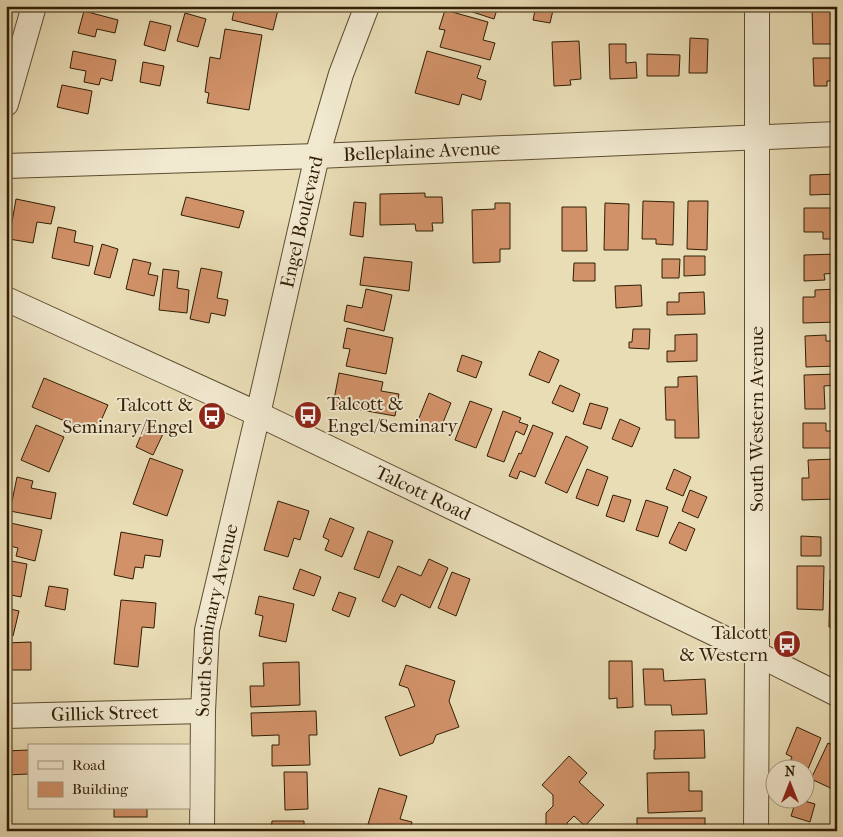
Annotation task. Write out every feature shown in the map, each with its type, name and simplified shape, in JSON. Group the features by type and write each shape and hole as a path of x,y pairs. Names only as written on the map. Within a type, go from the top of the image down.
{"street":[{"path":"6,104 34,6"},
{"name":"Engel Boulevard","path":"258,414 317,156 341,74 367,6"},
{"name":"South Western Avenue","path":"756,831 757,6"},
{"name":"Belleplaine Avenue","path":"6,166 317,156 837,134"},
{"name":"Talcott Road","path":"7,301 258,414 837,694"},
{"name":"South Seminary Avenue","path":"202,831 203,711 207,630 258,414"},
{"name":"Gillick Street","path":"6,716 203,711"}],"building":[{"path":"235,6 279,6 273,30 232,20"},
{"path":"454,6 498,6 494,19"},
{"path":"536,6 554,6 550,23 533,20"},
{"path":"831,7 832,44 813,44 812,8"},
{"path":"445,10 488,22 483,40 495,43 490,60 440,47 445,30 439,29"},
{"path":"84,11 118,20 115,33 97,29 95,37 78,33"},
{"path":"185,13 206,19 198,47 177,41"},
{"path":"150,21 171,26 165,51 144,45"},
{"path":"225,29 262,35 249,110 207,103 209,93 205,92 210,57 220,59"},
{"path":"690,38 708,39 707,73 689,73"},
{"path":"579,41 581,79 570,80 571,85 554,86 552,42"},
{"path":"609,44 626,44 626,63 636,62 637,78 610,79"},
{"path":"73,51 116,60 112,81 101,78 99,85 84,82 86,71 70,68"},
{"path":"427,51 481,66 477,78 486,81 481,100 462,94 459,105 415,93"},
{"path":"647,54 680,55 679,76 647,76"},
{"path":"813,58 837,58 837,81 827,81 827,86 814,86"},
{"path":"143,62 164,66 160,86 140,82"},
{"path":"62,85 92,91 88,114 57,107"},
{"path":"837,174 837,194 810,195 810,175"},
{"path":"425,193 425,197 442,197 443,223 432,223 433,231 416,231 415,224 380,225 380,194"},
{"path":"186,197 244,211 239,228 181,215"},
{"path":"16,199 55,207 51,224 37,222 33,243 9,239"},
{"path":"643,201 674,202 673,245 656,244 656,239 642,239"},
{"path":"688,201 708,201 707,250 687,249"},
{"path":"354,202 366,203 363,237 350,235"},
{"path":"495,203 510,203 510,249 500,249 500,262 473,263 472,210 495,209"},
{"path":"605,203 629,204 628,250 604,250"},
{"path":"562,207 586,207 587,251 562,251"},
{"path":"804,208 836,208 836,239 823,239 823,232 804,232"},
{"path":"58,227 76,231 74,242 93,246 89,266 52,258"},
{"path":"102,244 118,249 110,278 94,274"},
{"path":"837,254 837,273 824,274 825,280 804,281 804,255"},
{"path":"684,256 705,256 705,275 684,276"},
{"path":"364,257 412,262 409,291 360,285"},
{"path":"133,259 151,263 148,274 158,276 154,296 126,289"},
{"path":"662,259 680,259 679,278 662,278"},
{"path":"574,263 595,263 595,281 573,281"},
{"path":"201,268 222,272 217,298 228,300 225,316 211,313 209,323 190,319"},
{"path":"163,269 179,271 177,288 189,290 187,313 159,310"},
{"path":"641,285 642,306 616,308 615,286"},
{"path":"366,289 392,295 384,331 344,321 347,305 362,308"},
{"path":"837,289 837,322 803,323 803,297 815,297 815,290"},
{"path":"704,292 705,314 667,315 667,302 679,302 679,293"},
{"path":"347,328 393,338 386,374 346,366 350,349 343,348"},
{"path":"633,329 650,329 649,349 629,348 629,342 632,342"},
{"path":"697,334 697,361 667,362 667,351 675,351 675,335"},
{"path":"826,335 826,341 837,341 837,366 806,367 805,336"},
{"path":"539,351 559,360 549,383 529,375"},
{"path":"462,355 482,362 476,378 457,371"},
{"path":"339,373 383,382 381,391 399,394 395,416 333,405"},
{"path":"837,374 837,385 824,386 825,409 805,409 804,375"},
{"path":"697,376 699,438 675,438 675,420 666,420 665,387 678,387 678,377"},
{"path":"44,378 108,405 95,434 32,407"},
{"path":"560,385 580,394 573,412 552,403"},
{"path":"429,393 451,403 439,432 417,423"},
{"path":"470,401 492,409 476,448 455,440"},
{"path":"590,403 608,408 601,429 583,424"},
{"path":"503,411 521,418 519,422 528,425 524,435 516,431 504,462 487,456"},
{"path":"620,419 640,428 632,447 612,439"},
{"path":"803,423 826,423 826,431 837,431 837,448 803,448"},
{"path":"36,425 64,437 49,472 21,460"},
{"path":"533,425 553,433 535,477 520,471 517,479 509,476 519,453 521,454"},
{"path":"145,426 163,434 153,455 136,447"},
{"path":"566,436 588,447 567,493 545,483"},
{"path":"150,458 183,470 167,516 133,504"},
{"path":"837,459 837,499 802,500 802,478 809,478 808,460"},
{"path":"587,469 608,477 598,506 576,498"},
{"path":"674,469 691,477 683,496 666,489"},
{"path":"17,477 33,481 31,488 56,493 51,519 10,511"},
{"path":"690,490 707,497 698,518 682,511"},
{"path":"613,495 631,500 624,522 606,516"},
{"path":"646,500 668,507 658,537 636,530"},
{"path":"278,501 309,511 300,540 294,538 288,557 264,550"},
{"path":"330,518 354,528 342,557 325,550 329,540 323,537"},
{"path":"6,522 42,530 35,561 16,556 18,548 6,545"},
{"path":"679,522 695,529 686,551 669,543"},
{"path":"368,531 393,541 379,578 354,569"},
{"path":"121,532 163,540 160,557 145,555 143,568 135,567 133,579 114,575"},
{"path":"801,536 821,537 821,556 801,556"},
{"path":"429,559 448,568 430,608 401,594 395,607 382,601 398,566 421,576"},
{"path":"6,560 27,564 21,597 6,594"},
{"path":"797,566 824,566 823,610 797,609"},
{"path":"300,569 321,577 314,596 293,589"},
{"path":"452,572 470,579 456,616 438,608"},
{"path":"830,580 837,580 837,627 829,627"},
{"path":"49,586 68,589 65,610 45,606"},
{"path":"339,592 356,598 349,617 332,610"},
{"path":"259,596 294,604 286,642 259,636 263,616 255,614"},
{"path":"121,600 156,603 154,628 142,627 138,667 114,664"},
{"path":"6,608 19,611 13,636 6,634"},
{"path":"31,642 31,670 6,670 6,643"},
{"path":"609,661 632,661 633,707 617,708 617,698 609,699"},
{"path":"299,662 300,705 251,707 250,686 264,686 263,663"},
{"path":"406,665 455,681 449,701 459,727 436,735 433,743 400,756 385,717 415,706 408,688 399,685"},
{"path":"643,669 663,669 664,681 705,679 707,714 672,715 671,705 645,705"},
{"path":"316,711 317,735 309,735 310,765 272,766 272,745 279,745 279,735 252,736 251,713"},
{"path":"797,727 821,738 812,760 791,760 792,757 786,754"},
{"path":"704,730 705,758 654,759 655,731"},
{"path":"828,743 837,747 837,791 816,781 816,768"},
{"path":"28,750 28,774 6,775 6,751"},
{"path":"569,756 587,773 579,782 604,805 585,826 574,816 567,823 567,831 546,831 546,813 553,806 553,795 542,785"},
{"path":"284,772 307,772 308,809 285,810"},
{"path":"689,772 689,791 702,791 702,811 648,813 647,773"},
{"path":"379,788 407,796 400,819 412,822 410,831 366,831"},
{"path":"114,810 147,810 147,817 114,817"},
{"path":"793,810 813,810 810,822 791,816"},
{"path":"637,818 705,818 705,831 637,831"},
{"path":"272,821 304,821 304,831 271,831"}],"place":[{"name":"Talcott & Engel/Seminary","path":"308,415"},
{"name":"Talcott & Seminary/Engel","path":"212,416"},
{"name":"Talcott & Western","path":"787,644"}]}
